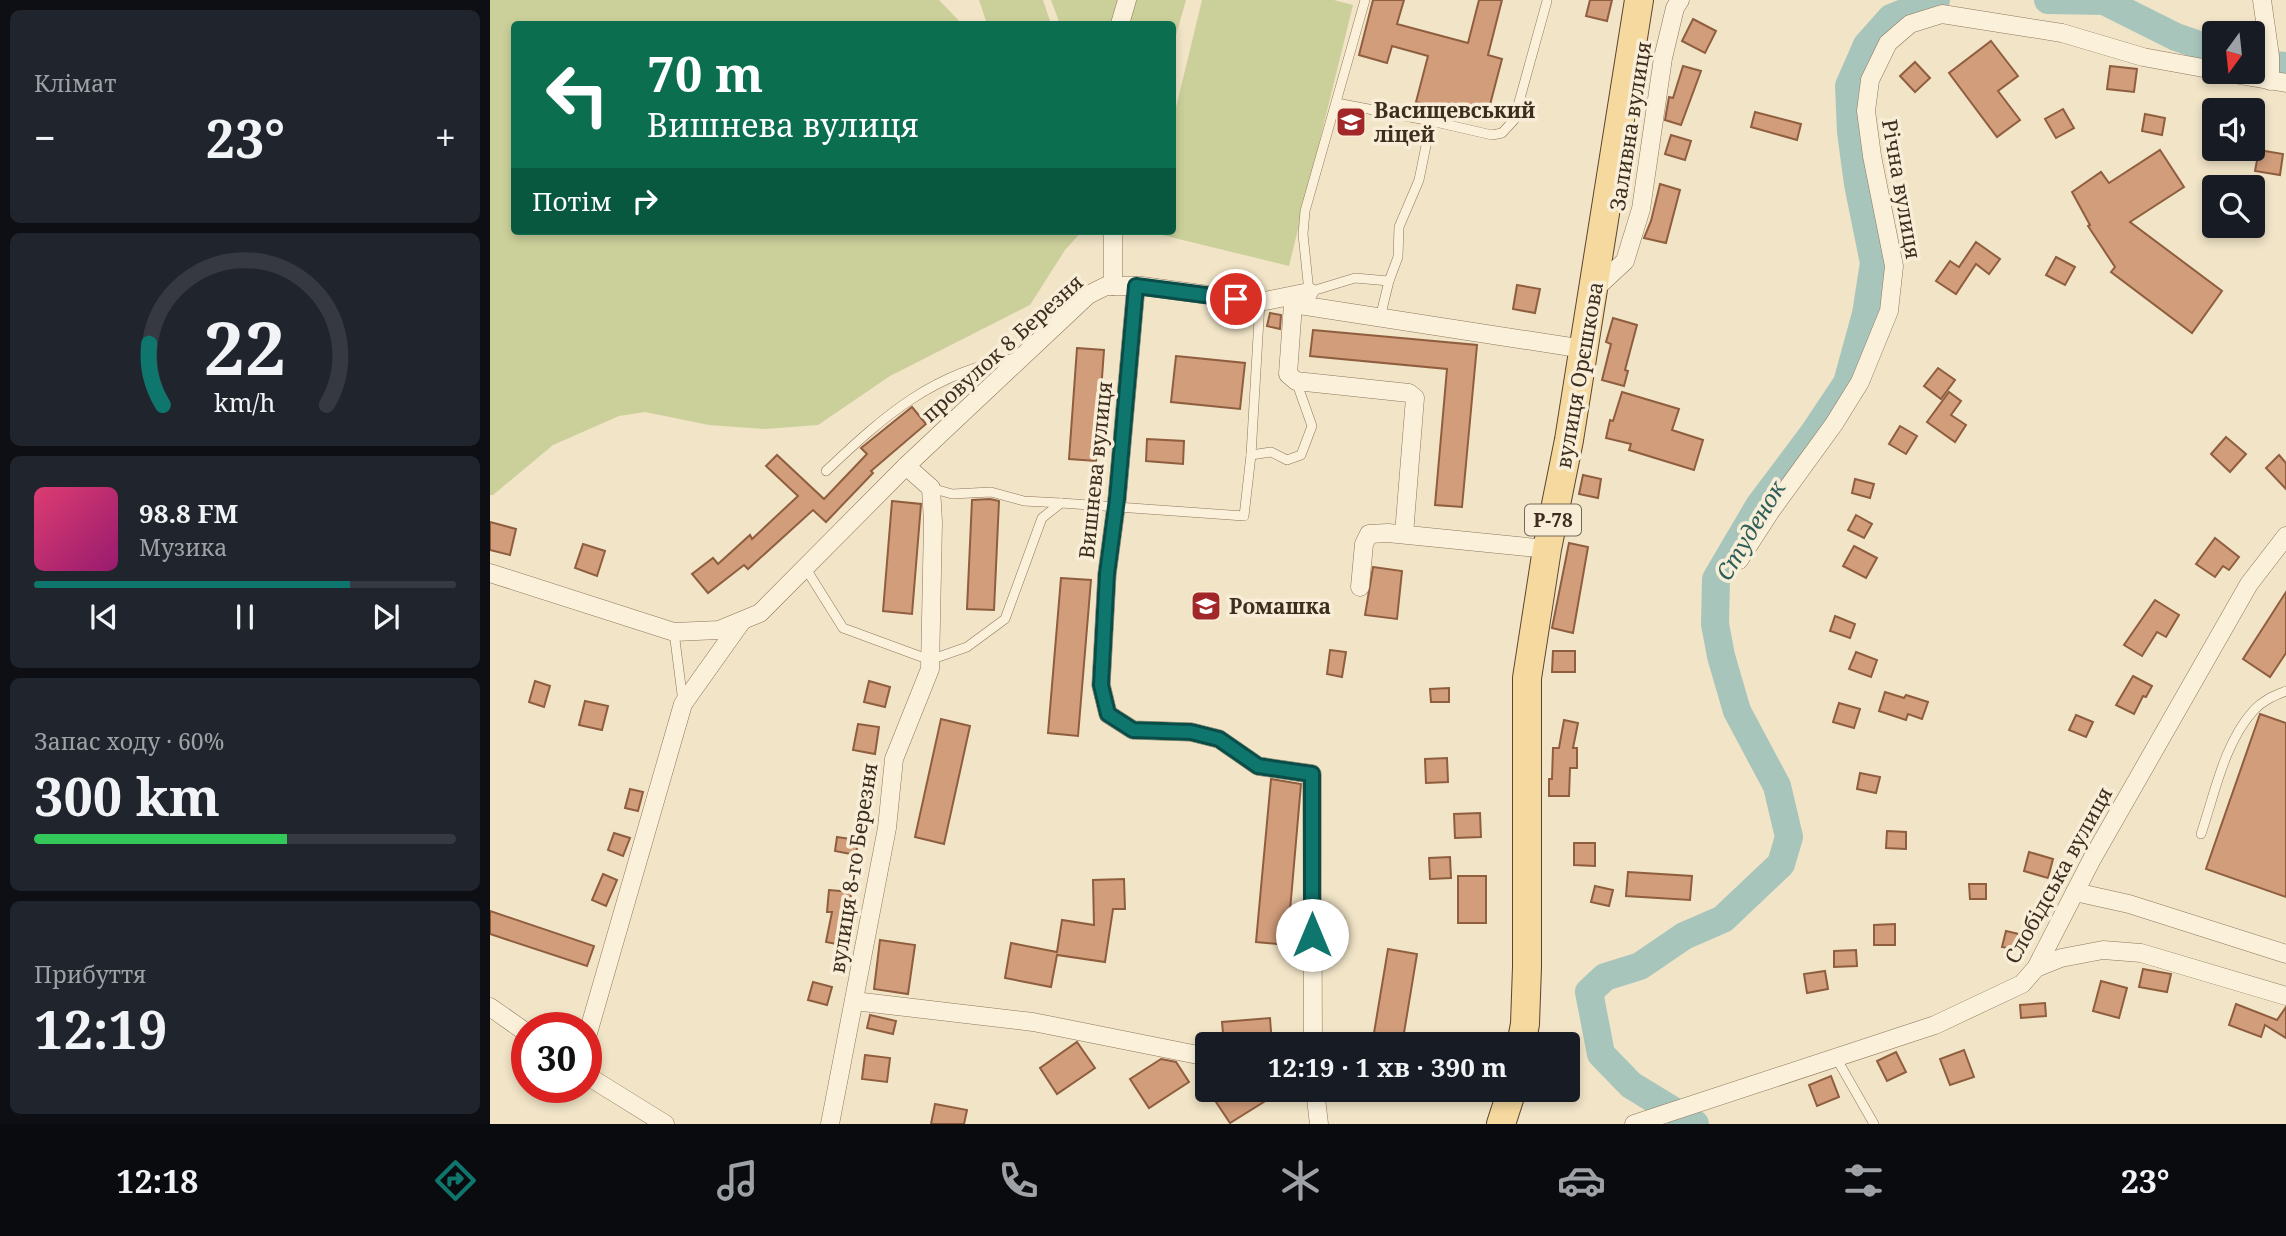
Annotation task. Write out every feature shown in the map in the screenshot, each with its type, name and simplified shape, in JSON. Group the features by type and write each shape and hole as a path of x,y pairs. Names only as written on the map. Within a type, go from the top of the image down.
{"main road":[{"name":"вулиця Орєшкова","path":"1523,1032 1527,967 1527,678 1547,549 1569,440 1594,290 1639,0"},
{"path":"1501,1124 1508,1102"}],"street":[{"path":"1121,21 1128,0"},
{"name":"Заливна вулиця","path":"1594,290 1625,261 1642,209 1663,58 1675,8 1680,0"},
{"path":"2262,0 2274,73"},
{"name":"Річна вулиця","path":"1739,560 1834,424 1860,382 1889,311 1894,265 1872,156 1866,111 1870,80 1888,43 1910,24 1942,14 2062,33 2143,57 2202,68"},
{"path":"1113,235 1113,286"},
{"name":"провулок 8 Березня","path":"490,573 674,632 719,630 760,613 906,466 1088,295 1106,286 1136,286 1260,302 1309,292"},
{"name":"Вишнева вулиця","path":"1136,286 1116,506 1107,574 1101,685 1108,714 1133,730 1191,732 1219,739 1258,766 1312,774 1312,1032"},
{"path":"1309,292 1293,304 1288,374 1296,381 1409,393 1415,398 1404,534"},
{"path":"1293,304 1584,349"},
{"path":"906,466 931,488"},
{"name":"вулиця 8-го Березня","path":"830,1124 887,828 894,759 930,669 933,522 931,488"},
{"path":"1360,587 1364,544 1369,534 1404,534 1547,549"},
{"name":"Слобідська вулиця","path":"1641,1122 1935,1025 2022,984 2036,968 2075,892 2249,584 2286,536"},
{"path":"594,1012 683,704 743,620"},
{"path":"2075,892 2129,904 2286,954"},
{"path":"2036,968 2061,958 2103,950 2141,953 2286,996"},
{"path":"854,1001 1034,1022 1195,1054"},
{"path":"490,1007 511,1022"},
{"path":"602,1085 665,1124"},
{"path":"1316,1102 1319,1124"}],"lane":[{"path":"1365,0 1305,211 1303,234 1309,292 1355,278 1389,281"},
{"path":"1337,103 1492,135 1503,133 1514,120 1547,1"},
{"path":"1380,318 1398,257 1399,227 1419,180 1431,121"},
{"path":"931,488 952,494 991,492 1024,501 1244,516 1251,455 1260,302"},
{"path":"826,471 872,427 932,385 984,364 1024,357"},
{"path":"1251,455 1271,452 1287,460 1300,455 1312,426 1296,381"},
{"path":"806,569 843,628 930,660 967,647 1005,620 1041,518 1061,503"},
{"path":"674,632 683,704"},
{"path":"2202,834 2229,748 2253,711 2266,699 2286,691"},
{"path":"1835,1056 1874,1124"}],"green space":[{"path":"490,0 939,0 959,21 511,21 511,235 1078,235 1065,250 1030,305 890,376 818,425 765,429 709,425 645,412 619,416 553,445 490,495"},
{"path":"979,0 1043,0 1050,21 986,21"},
{"path":"1051,0 1186,0 1176,35 1176,21 1059,21"},
{"path":"1202,0 1334,0 1353,5 1289,266 1162,235 1176,235 1176,108"}],"building":[{"path":"1373,0 1404,0 1397,24 1468,43 1479,0 1502,0 1488,55 1502,59 1486,120 1416,102 1428,56 1392,46 1387,63 1359,55"},
{"path":"1590,0 1612,0 1607,21 1586,16"},
{"path":"1693,19 1716,31 1705,53 1682,41"},
{"path":"1991,41 2018,76 1998,91 2020,120 1997,137 1949,73"},
{"path":"1915,62 1930,78 1915,92 1900,76"},
{"path":"1683,66 1701,71 1681,125 1665,120 1669,97 1673,98"},
{"path":"2110,66 2137,69 2134,92 2107,89"},
{"path":"2063,109 2074,128 2056,138 2045,119"},
{"path":"1755,112 1801,124 1797,140 1751,127"},
{"path":"2145,114 2165,118 2162,135 2142,131"},
{"path":"1671,135 1691,141 1685,160 1665,154"},
{"path":"2160,150 2184,187 2130,222 2222,291 2192,333 2111,272 2115,267 2088,226 2090,225 2072,192 2101,172 2109,183"},
{"path":"2265,151 2283,154 2280,175 2255,171 2257,161 2265,161"},
{"path":"1660,184 1680,190 1666,243 1644,238"},
{"path":"1976,242 2000,259 1989,274 1976,264 1956,294 1936,281 1950,261 1959,267"},
{"path":"2056,257 2075,267 2065,285 2046,275"},
{"path":"1517,285 1540,289 1535,313 1513,309"},
{"path":"1270,313 1281,315 1280,329 1267,326"},
{"path":"1613,318 1637,325 1625,370 1628,371 1624,386 1602,380 1611,344 1606,342"},
{"path":"1313,330 1477,345 1462,507 1435,505 1447,369 1310,356"},
{"path":"1077,348 1104,350 1096,461 1069,459"},
{"path":"1176,356 1245,363 1240,409 1171,402"},
{"path":"1938,368 1955,380 1941,399 1924,386"},
{"path":"1622,392 1679,409 1672,430 1703,440 1694,470 1629,450 1631,444 1606,438 1610,420 1613,421"},
{"path":"1949,392 1961,401 1951,415 1966,425 1955,442 1927,422"},
{"path":"912,407 926,424 871,471 873,473 826,522 813,510 748,569 744,565 708,593 692,574 713,558 718,564 750,535 752,539 798,496 766,466 777,455 824,499 867,454 861,448"},
{"path":"1900,426 1917,436 1906,454 1889,444"},
{"path":"2226,437 2246,454 2230,472 2211,454"},
{"path":"1147,439 1184,441 1183,464 1146,461"},
{"path":"2279,455 2286,463 2286,489 2266,468"},
{"path":"1583,475 1601,479 1598,498 1579,494"},
{"path":"1855,479 1874,484 1870,498 1852,493"},
{"path":"972,500 999,501 994,610 967,609"},
{"path":"892,501 921,504 912,614 883,611"},
{"path":"1856,515 1872,524 1864,538 1848,530"},
{"path":"490,522 516,529 510,555 490,550"},
{"path":"2215,538 2239,557 2229,570 2223,566 2215,577 2196,564"},
{"path":"1569,543 1588,547 1573,633 1552,628"},
{"path":"583,544 605,551 597,576 575,568"},
{"path":"1854,546 1877,558 1866,578 1843,566"},
{"path":"1373,567 1402,571 1397,619 1365,615"},
{"path":"1061,578 1091,580 1078,736 1048,733"},
{"path":"2286,592 2286,653 2270,677 2243,659"},
{"path":"2155,600 2179,615 2166,637 2157,632 2142,656 2124,645"},
{"path":"1835,616 1855,624 1850,638 1830,631"},
{"path":"1330,650 1346,652 1342,677 1327,674"},
{"path":"1553,651 1575,651 1575,672 1552,672"},
{"path":"1856,652 1877,660 1871,677 1849,669"},
{"path":"2133,676 2152,686 2146,697 2143,696 2134,714 2116,705"},
{"path":"535,681 550,686 544,707 529,702"},
{"path":"869,681 890,687 885,707 864,702"},
{"path":"1449,688 1449,702 1431,702 1430,689"},
{"path":"1885,692 1928,702 1922,719 1908,714 1906,720 1879,711"},
{"path":"585,701 608,706 602,730 579,725"},
{"path":"1839,703 1860,709 1854,728 1833,722"},
{"path":"2260,714 2286,723 2286,897 2206,869"},
{"path":"2076,715 2093,722 2086,737 2069,730"},
{"path":"941,719 970,726 944,844 915,837"},
{"path":"1564,720 1578,723 1573,748 1577,748 1577,768 1570,768 1569,796 1549,796 1553,748 1559,748"},
{"path":"858,724 879,727 875,754 853,750"},
{"path":"1447,758 1448,782 1426,783 1425,759"},
{"path":"1860,773 1880,777 1876,793 1857,789"},
{"path":"1271,779 1301,784 1287,945 1256,942"},
{"path":"630,789 643,792 638,811 625,808"},
{"path":"1480,813 1481,837 1455,838 1454,814"},
{"path":"1887,831 1906,832 1906,849 1886,848"},
{"path":"614,833 630,838 623,856 608,850"},
{"path":"837,837 858,840 856,855 835,851"},
{"path":"1574,843 1595,843 1595,866 1574,865"},
{"path":"2029,852 2053,859 2048,878 2024,871"},
{"path":"1450,857 1451,878 1430,879 1429,858"},
{"path":"1628,872 1692,876 1690,900 1626,896"},
{"path":"603,874 617,880 606,906 592,900"},
{"path":"1458,876 1486,876 1486,923 1458,923"},
{"path":"1124,879 1125,909 1113,909 1105,962 1057,955 1051,987 1005,978 1011,943 1057,952 1062,920 1094,925 1093,880"},
{"path":"1969,884 1986,884 1986,899 1970,899"},
{"path":"1595,886 1613,890 1609,906 1591,902"},
{"path":"829,890 851,892 849,922 852,922 847,946 826,942 832,912 827,912"},
{"path":"490,911 594,946 587,966 490,934"},
{"path":"1895,924 1895,945 1874,945 1874,925"},
{"path":"2006,931 2023,935 2019,950 2002,947"},
{"path":"880,940 915,945 908,994 874,989"},
{"path":"1388,949 1417,954 1404,1032 1374,1032"},
{"path":"1856,950 1857,966 1834,967 1834,951"},
{"path":"2143,969 2171,974 2167,992 2139,987"},
{"path":"1825,971 1828,989 1807,993 1804,974"},
{"path":"2101,981 2127,988 2119,1018 2093,1011"},
{"path":"813,982 832,987 827,1005 808,1000"},
{"path":"2045,1003 2046,1016 2021,1018 2020,1005"},
{"path":"2236,1004 2277,1020 2286,1007 2286,1038 2265,1025 2261,1037 2229,1025"},
{"path":"870,1015 896,1021 893,1034 867,1028"},
{"path":"1270,1018 1271,1032 1223,1032 1222,1022"},
{"path":"1077,1042 1095,1068 1057,1094 1040,1068"},
{"path":"1964,1050 1974,1077 1950,1085 1940,1059"},
{"path":"1896,1052 1906,1072 1887,1081 1877,1061"},
{"path":"865,1055 890,1058 887,1082 862,1079"},
{"path":"1161,1059 1176,1062 1189,1082 1149,1108 1130,1079"},
{"path":"1831,1076 1839,1097 1817,1106 1809,1085"},
{"path":"1216,1102 1264,1102 1230,1123"},
{"path":"935,1104 967,1110 964,1124 931,1124"}],"waterway":[{"name":"Студенок","path":"1695,1124 1631,1085 1601,1054 1589,992 1605,977 1640,966 1684,936 1723,919 1781,864 1789,837 1777,786 1737,711 1721,656 1715,624 1716,579 1759,506 1847,383 1866,314 1874,263 1858,184 1851,132 1849,86 1867,45 1891,18 1936,0"},
{"name":"Студенок","path":"2048,0 2104,1 2176,37 2202,46"},
{"name":"Студенок","path":"2265,64 2286,66"}],"place":[{"name":"Васищевський ліцей","path":"1351,122"},
{"name":"Ромашка","path":"1206,606"}],"route":[{"path":"1236,299 1136,286 1117,499 1107,574 1101,685 1108,714 1133,730 1191,732 1219,739 1258,766 1312,774 1312,935"}]}
